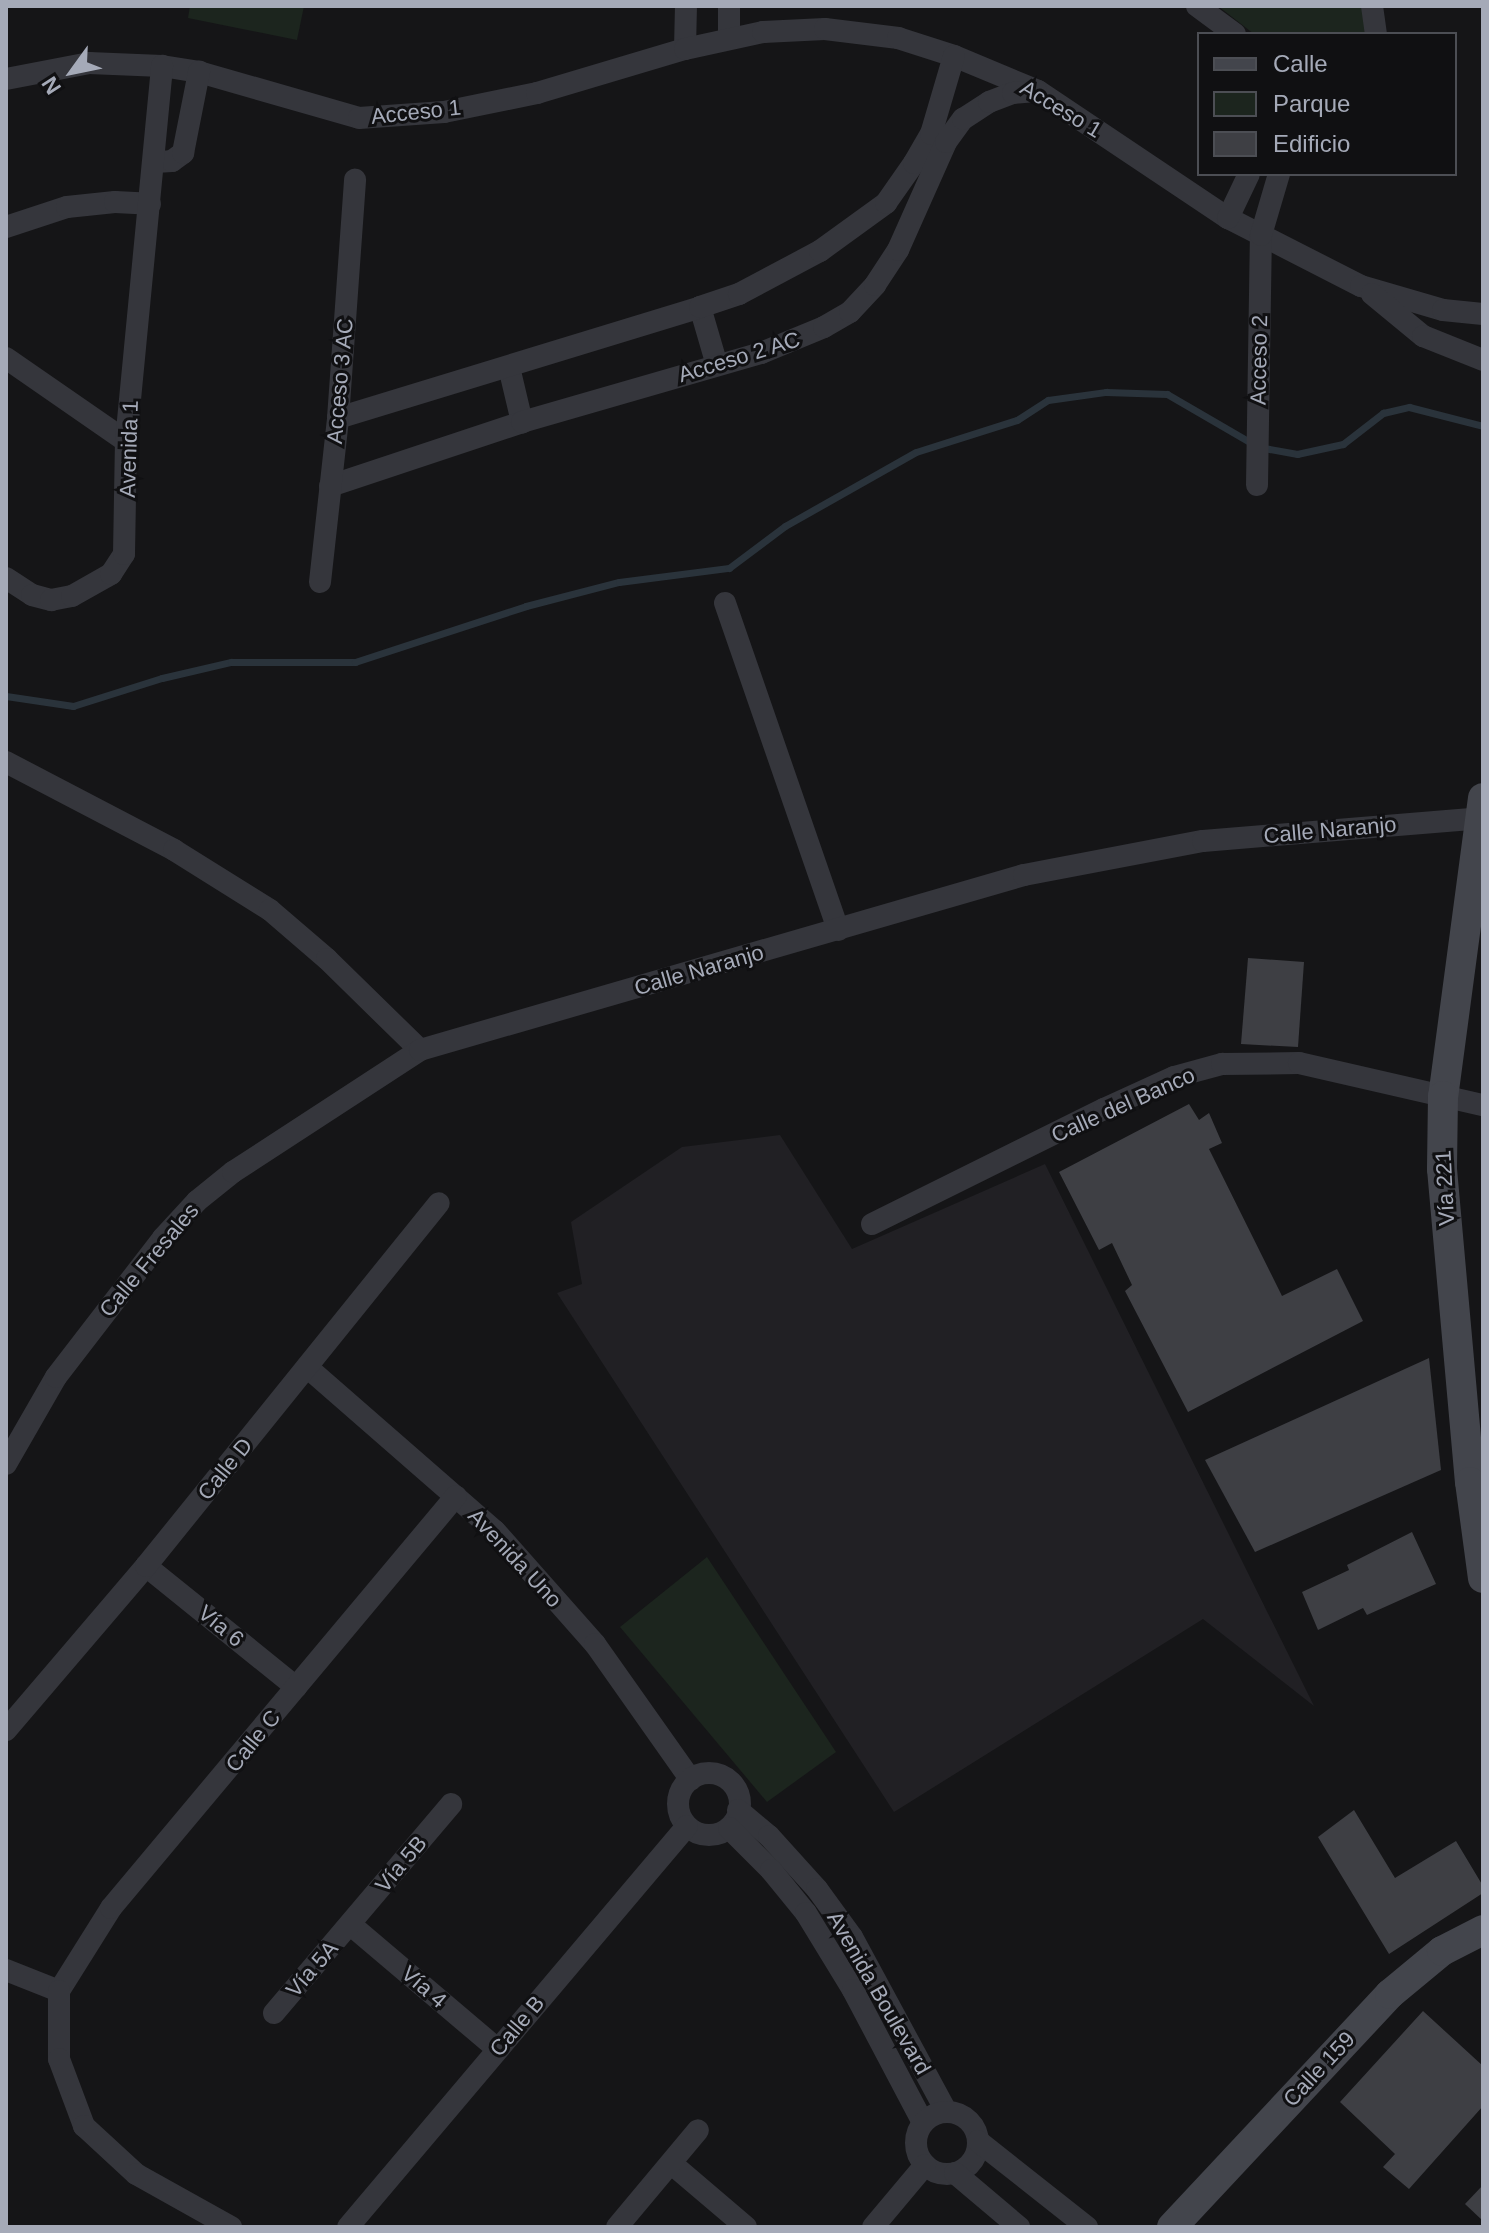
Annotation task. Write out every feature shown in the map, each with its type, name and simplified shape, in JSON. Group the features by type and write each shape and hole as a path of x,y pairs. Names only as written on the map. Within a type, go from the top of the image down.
{"main road":[{"name":"Vía 221","path":"1481,808 1443,1096 1442,1169 1480,1521 1483,1578"},
{"name":"Calle 159","path":"1172,2227 1390,1994 1442,1951 1483,1930"}],"street":[{"path":"685,49 686,6"},
{"path":"729,6 729,38"},
{"path":"1197,6 1232,32"},
{"path":"1372,6 1376,32"},
{"name":"Acceso 1","path":"6,79 89,63 162,66 199,72 359,118 444,112 537,93 685,49 763,32 825,29 898,38 954,56 1038,91 1228,218 1361,286 1443,310 1483,314"},
{"path":"338,418 700,307 783,273 846,234 886,203 931,134 954,56"},
{"name":"Avenida 1","path":"6,578 32,595 51,600 92,588 111,574 124,554 126,441 162,66"},
{"path":"155,162 172,161 183,153 199,72"},
{"name":"Acceso 2 AC","path":"330,486 522,422 802,339 850,312 875,285 898,250 946,142 963,119 1001,97 1038,91"},
{"path":"1228,218 1248,176"},
{"name":"Acceso 2","path":"1257,485 1261,235 1278,176"},
{"name":"Acceso 3 AC","path":"320,582 338,418 355,180"},
{"path":"886,203 913,219"},
{"path":"6,227 67,207 150,204"},
{"name":"Acceso 1","path":"1361,286 1423,336 1483,360"},
{"path":"700,307 717,365"},
{"path":"6,358 126,441"},
{"path":"509,367 522,422"},
{"path":"725,603 838,930"},
{"path":"6,762 174,850 270,910 327,959 420,1050"},
{"name":"Calle Naranjo","path":"420,1050 1024,875 1203,841 1481,808"},
{"name":"Calle Fresales","path":"6,1464 56,1377 163,1238 197,1201 233,1172 420,1050"},
{"name":"Calle del Banco","path":"872,1224 1174,1077 1222,1064 1299,1063 1483,1105"},
{"name":"Calle D","path":"6,1730 146,1566 439,1203"},
{"name":"Avenida Uno","path":"307,1367 495,1531 595,1644 691,1780"},
{"name":"Calle C","path":"59,1991 111,1908 456,1496"},
{"name":"Vía 6","path":"146,1566 296,1687"},
{"path":"707,1773 730,1781 737,1791 734,1819 716,1835 700,1835 687,1826 679,1813 678,1799 691,1780 707,1773"},
{"name":"Vía 5B","path":"351,1925 451,1804"},
{"name":"Avenida Boulevard","path":"734,1819 769,1836 817,1889 852,1937 946,2111"},
{"name":"Avenida Boulevard","path":"734,1819 806,1913 853,1990 923,2123"},
{"name":"Calle B","path":"348,2227 687,1826"},
{"name":"Vía 5A","path":"274,2013 351,1925"},
{"name":"Vía 4","path":"351,1925 497,2049"},
{"path":"6,1970 59,1991 59,2059 84,2126 136,2174 231,2227"},
{"path":"978,2141 976,2155 968,2166 955,2173 939,2173 925,2165 917,2152 916,2137 923,2123 934,2114 946,2111 968,2119 978,2141 1087,2227"},
{"path":"617,2227 698,2130"},
{"path":"672,2164 746,2227"},
{"path":"873,2227 925,2165"},
{"path":"955,2173 1019,2227"}],"shaded area":[{"path":"780,1135 852,1249 1045,1164 1314,1706 1203,1619 894,1812 557,1293 582,1284 571,1222 682,1147"}],"green space":[{"path":"190,6 304,6 297,40 188,18"},
{"path":"1218,6 1363,6 1366,32 1251,32"},
{"path":"707,1557 836,1752 767,1802 620,1627"}],"building":[{"path":"1248,958 1304,962 1298,1047 1241,1044"},
{"path":"1189,1104 1199,1120 1209,1113 1222,1143 1209,1149 1282,1296 1337,1269 1363,1321 1188,1412 1125,1291 1132,1285 1112,1243 1099,1250 1059,1172"},
{"path":"1429,1358 1441,1470 1255,1552 1205,1460"},
{"path":"1412,1532 1436,1584 1367,1615 1363,1608 1318,1630 1302,1592 1349,1570 1347,1565"},
{"path":"1354,1810 1395,1878 1456,1841 1483,1886 1483,1893 1389,1954 1318,1837"},
{"path":"1423,2011 1483,2066 1483,2106 1409,2189 1383,2167 1395,2154 1340,2102"},
{"path":"1483,2185 1483,2221 1465,2204"}],"waterway":[{"path":"6,696 73,706 162,678 231,662 355,662 526,606 619,582 729,568 785,526 916,452 1017,420 1048,400 1106,392 1167,394 1258,447 1297,454 1343,444 1383,413 1409,407 1483,426"}]}
